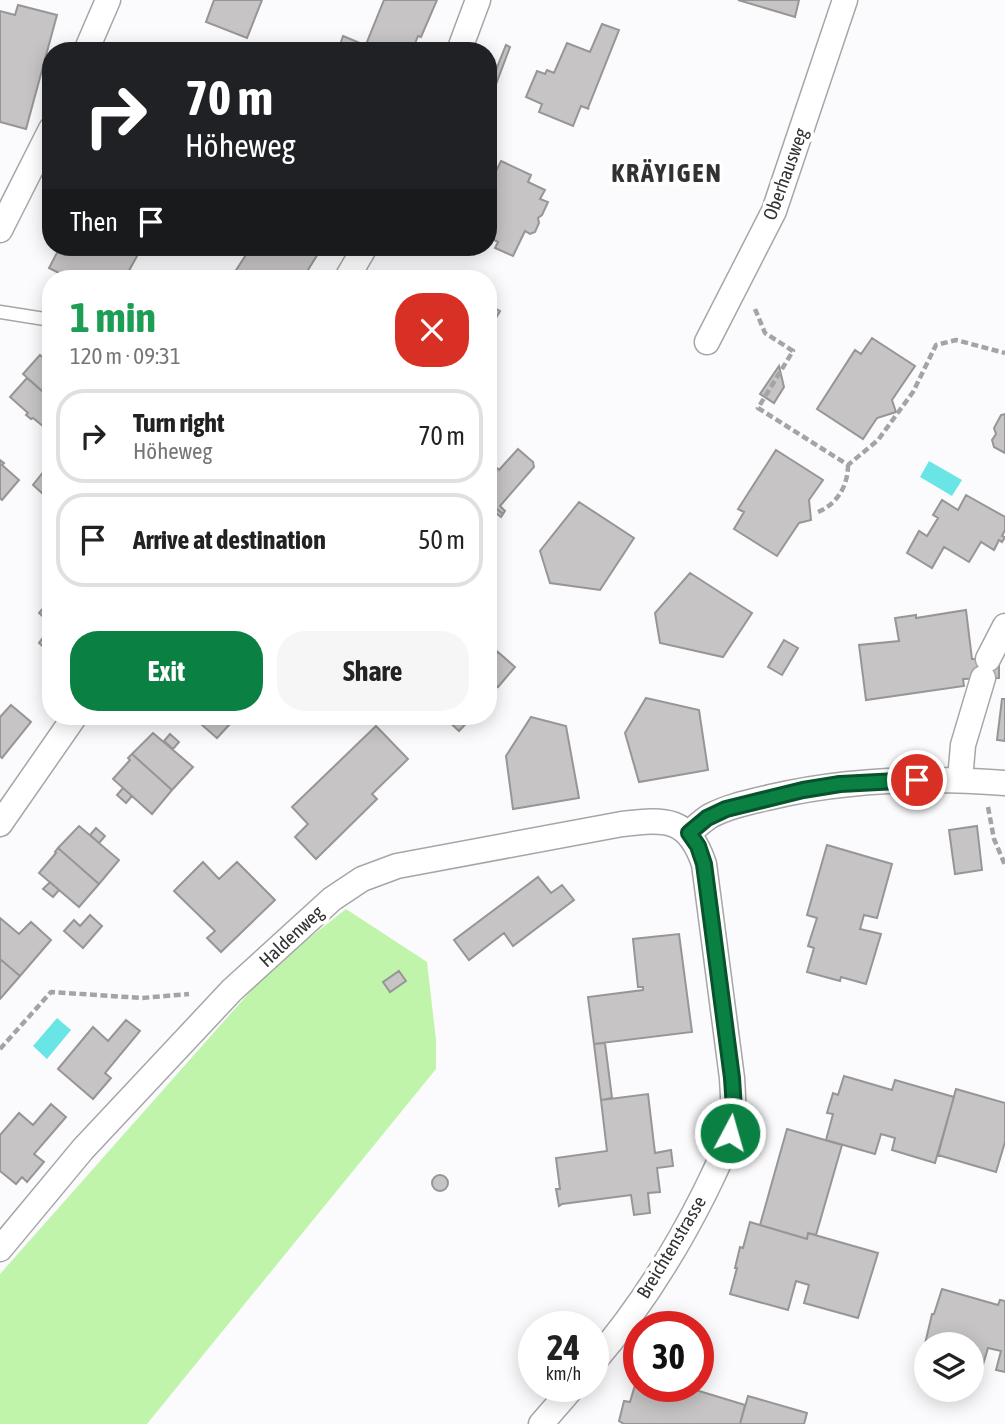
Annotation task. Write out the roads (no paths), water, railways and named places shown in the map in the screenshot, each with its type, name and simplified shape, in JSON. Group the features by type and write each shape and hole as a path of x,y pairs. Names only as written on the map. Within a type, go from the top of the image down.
{"street":[{"path":"90,42 108,0"},
{"path":"462,42 478,0"},
{"name":"Oberhausweg","path":"707,341 774,211 845,0"},
{"path":"0,230 42,147"},
{"path":"960,780 963,746 985,669 1005,625"},
{"path":"0,824 69,725"},
{"path":"689,833 707,818 726,809 803,790 874,781 996,782"},
{"name":"Haldenweg","path":"0,1249 83,1149 232,990 332,899 362,879 397,866 651,820 672,822 689,833"},
{"name":"Breichtenstrasse","path":"609,1345 663,1266 695,1210 717,1167 730,1133 734,1109 705,877 698,846 689,833"},
{"path":"541,1424 560,1402"}],"lane":[{"path":"0,312 42,319"}],"water":[{"path":"929,461 962,480 952,496 920,477"},
{"path":"57,1018 71,1030 47,1059 33,1046"}],"district":[{"name":"KRÄYIGEN","path":"667,173"}]}
